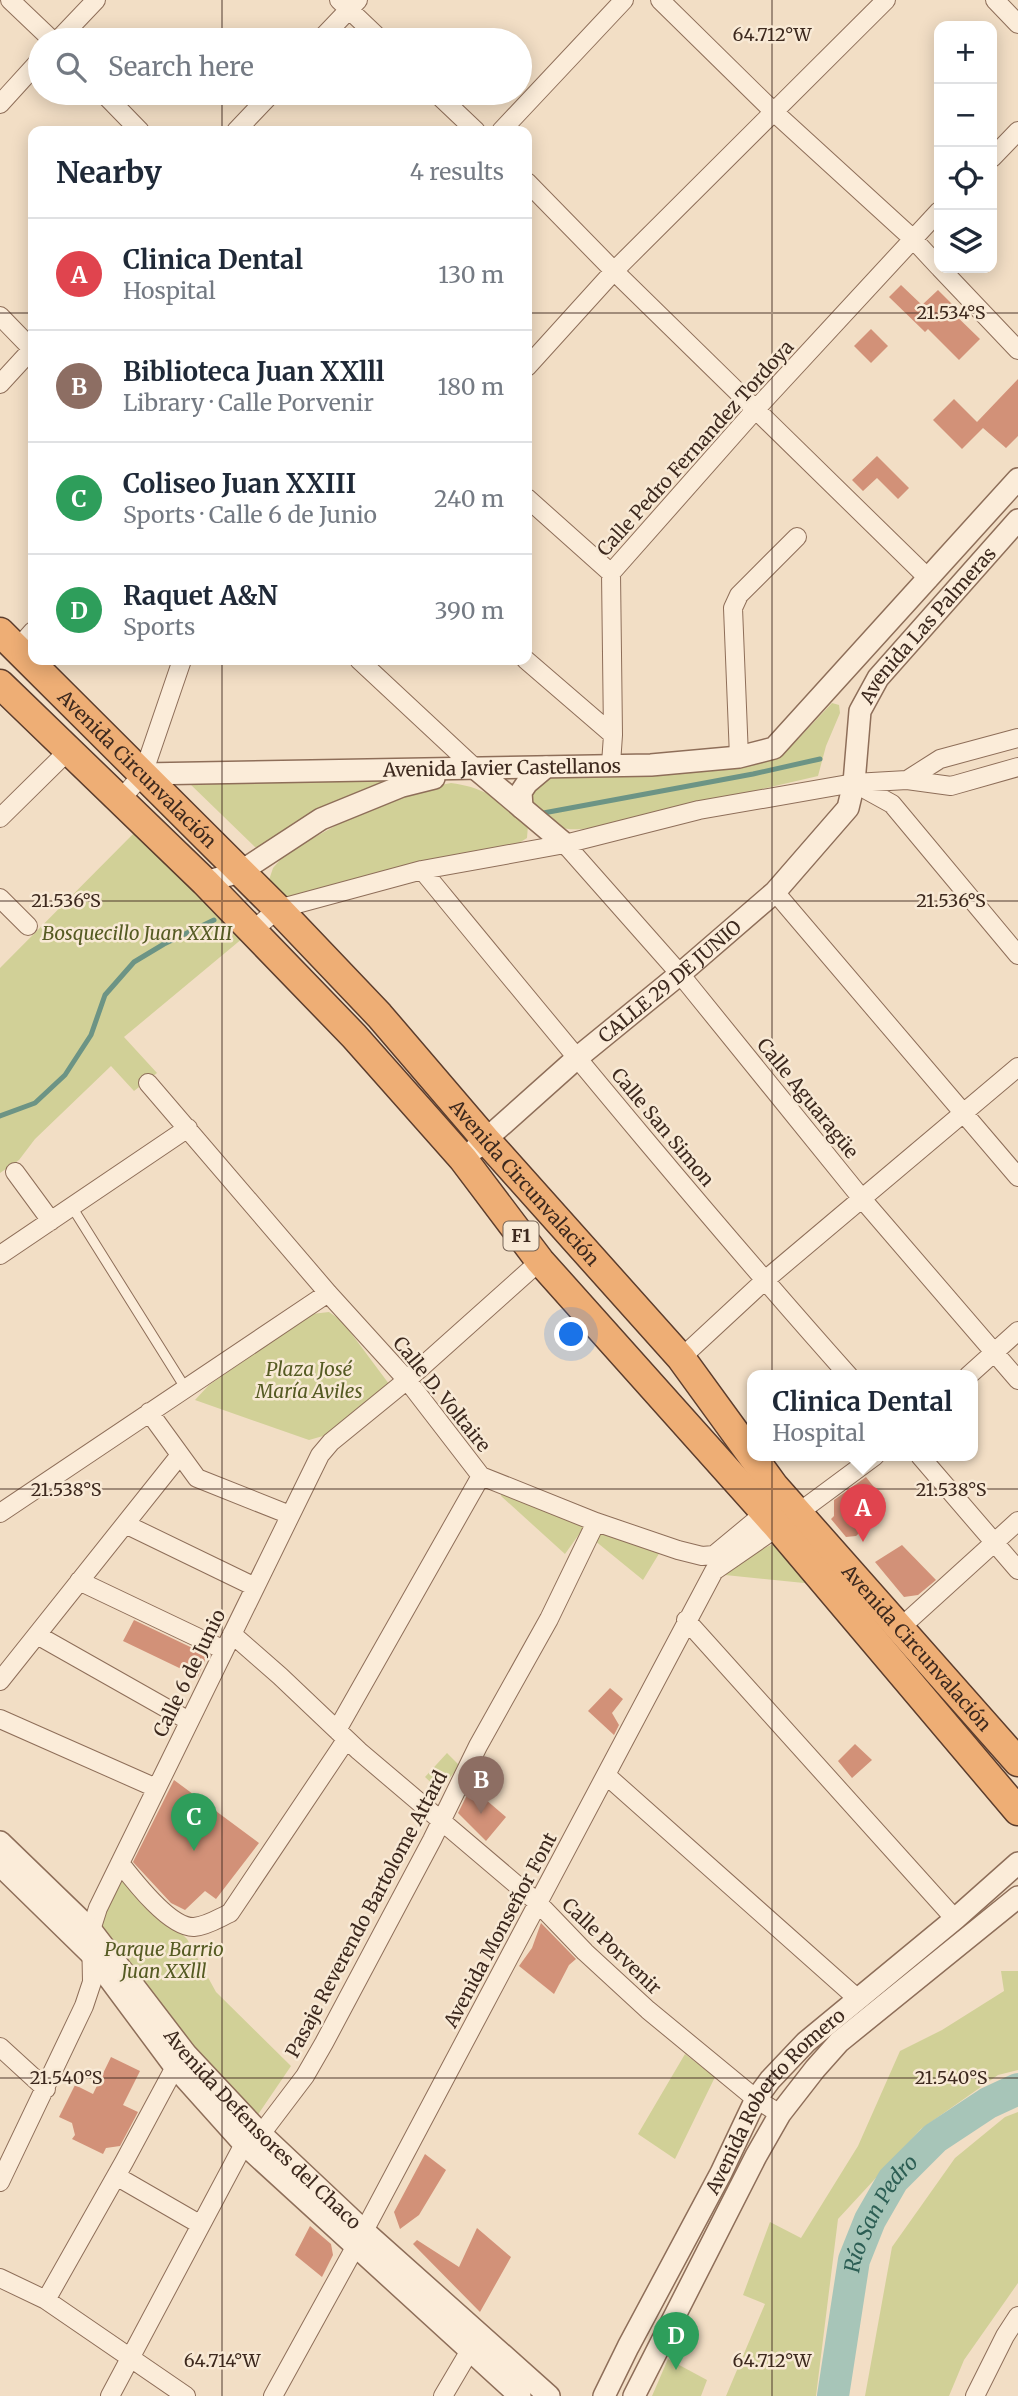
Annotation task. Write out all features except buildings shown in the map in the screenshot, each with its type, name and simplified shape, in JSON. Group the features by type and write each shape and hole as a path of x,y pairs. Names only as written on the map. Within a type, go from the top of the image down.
{"highway":[{"name":"Avenida Circunvalación","path":"43,665 143,774 379,1015 486,1140 681,1358 747,1460"},
{"name":"Avenida Circunvalación","path":"0,684 205,882 354,1036 463,1159 540,1261 781,1512 899,1629 1018,1762"},
{"name":"Avenida Circunvalación","path":"748,1461 781,1512 1018,1811"}],"street":[{"path":"10,0 39,28"},
{"path":"69,28 96,0"},
{"path":"532,98 624,0"},
{"path":"660,0 934,261"},
{"path":"532,361 614,271 886,0"},
{"path":"995,0 1018,23"},
{"path":"329,28 349,3 371,28"},
{"path":"0,104 28,73"},
{"path":"115,105 136,126"},
{"path":"241,126 261,105"},
{"path":"449,105 472,126"},
{"path":"506,126 525,105"},
{"path":"997,153 1018,131"},
{"path":"532,187 929,579"},
{"name":"Calle Pedro Fernandez Tordoya","path":"611,764 611,573 934,216"},
{"path":"946,273 1018,350"},
{"path":"0,316 28,344"},
{"path":"0,384 28,354"},
{"name":"Avenida Las Palmeras","path":"832,685 1018,479"},
{"path":"532,502 611,573"},
{"name":"Avenida Las Palmeras","path":"854,783 860,712 878,678 1018,520"},
{"path":"739,757 733,608 739,595 797,537"},
{"path":"121,799 143,774 180,665"},
{"path":"364,665 477,769 565,844"},
{"path":"532,665 613,735"},
{"path":"832,685 860,712"},
{"name":"Avenida Javier Castellanos","path":"143,774 651,765 739,757 774,748 832,685"},
{"path":"907,780 940,760 1018,738"},
{"path":"0,818 69,750"},
{"path":"529,814 521,792 546,766"},
{"path":"253,930 278,909 422,870 565,844 699,810 854,783 907,780 951,786 1018,767"},
{"path":"205,882 240,872 321,819 402,786 477,769"},
{"path":"854,783 892,804 1018,955"},
{"name":"CALLE 29 DE JUNIO","path":"463,1159 577,1058 775,892 848,808 854,783"},
{"name":"Calle Aguaragüe","path":"565,844 680,974 863,1200 1018,1380"},
{"name":"Calle San Simon","path":"422,870 764,1281 844,1370"},
{"path":"775,892 1018,1177"},
{"path":"0,898 28,926"},
{"path":"681,1358 764,1281 1018,1067"},
{"name":"Calle D. Voltaire","path":"148,1083 328,1293 407,1380 481,1476 596,1522 702,1556 714,1555 781,1512"},
{"path":"0,1255 188,1128"},
{"path":"15,1172 51,1221"},
{"name":"Calle 6 de Junio","path":"0,2182 85,2006 92,1982 91,1930 98,1908 320,1455 331,1442 407,1380 540,1261"},
{"path":"0,1513 328,1293"},
{"path":"974,1370 1018,1331"},
{"path":"149,1412 197,1478 290,1515"},
{"path":"0,1681 180,1455"},
{"path":"781,1512 867,1461"},
{"path":"924,1461 1018,1570"},
{"path":"120,1863 166,1915 191,1927 206,1925 230,1913 255,1879 342,1735 481,1476"},
{"name":"Avenida Monseñor Font","path":"272,2396 359,2239 714,1571 781,1512"},
{"path":"899,1629 1018,1521"},
{"name":"Pasaje Reverendo Bartolome Attard","path":"110,2396 201,2225 253,2139 305,2076 324,2043 408,1887 478,1746 549,1619 596,1522"},
{"path":"125,1524 255,1587"},
{"name":"Calle Porvenir","path":"79,1581 228,1642 280,1676 342,1735 538,1903 585,1952 648,2010 756,2099 780,2114"},
{"path":"686,1620 955,1919"},
{"path":"37,1634 189,1721"},
{"path":"0,1719 156,1788"},
{"path":"606,1775 858,1999"},
{"name":"Avenida Defensores del Chaco","path":"0,1842 91,1930 253,2139"},
{"name":"Avenida Roberto Romero","path":"604,2396 721,2173 756,2099 770,2080 806,2042 955,1919 1018,1863"},
{"name":"Avenida Defensores del Chaco","path":"0,1865 91,1954 175,2067 359,2239 469,2352 520,2396"},
{"name":"Avenida Roberto Romero","path":"634,2396 756,2156 780,2114 815,2068 839,2042 1018,1897"},
{"path":"0,2047 46,2089"},
{"path":"46,2300 175,2067"},
{"path":"116,2176 201,2225"},
{"name":"Avenida Defensores del Chaco","path":"359,2239 549,2396"},
{"path":"2,2283 46,2300 186,2396"},
{"path":"975,2396 1018,2316"},
{"path":"443,2396 469,2352"}],"lane":[{"path":"72,1207 186,1389"}],"green space":[{"path":"832,703 839,705 840,713 826,746 818,776 592,828 570,829 557,826 530,801 537,785 553,775 775,757 798,739"},
{"path":"396,779 295,822 263,847 255,847 188,782"},
{"path":"451,783 485,792 501,803 528,825 527,838 519,843 399,867 286,899 268,883 273,868 286,853 355,815 412,791"},
{"name":"Bosquecillo Juan XXIII","path":"138,829 243,938 124,1037 157,1073 134,1091 111,1066 35,1139 19,1160 0,1173 0,968"},
{"name":"Plaza José María Aviles","path":"329,1312 342,1321 389,1384 323,1436 309,1440 195,1400 209,1385 312,1314"},
{"path":"502,1493 590,1519 565,1554 501,1496"},
{"path":"601,1525 663,1547 643,1580 594,1540"},
{"path":"771,1545 782,1545 816,1582 725,1575 742,1559"},
{"path":"447,1753 460,1766 439,1790 425,1777"},
{"name":"Parque Barrio Juan XXlll","path":"121,1873 187,1939 216,1992 291,2066 257,2116 194,2046 100,1924"},
{"path":"1001,1971 1018,1971 1018,2070 998,2075 921,2129 838,2219 816,2396 726,2396 765,2304 743,2295 770,2222 801,2238 858,2146 900,2051 942,2030 1004,1991"},
{"path":"685,2054 715,2077 675,2159 638,2134"},
{"path":"1018,2112 1018,2283 964,2360 949,2396 865,2396 892,2247 955,2158 1005,2117"},
{"path":"668,2359 707,2380 701,2396 652,2396"}],"waterway":[{"path":"538,814 820,759"},
{"path":"0,1116 35,1103 65,1075 91,1035 105,995 134,962 214,920"},
{"name":"Río San Pedro","path":"833,2396 854,2260 870,2220 893,2180 935,2138 988,2103 1018,2089"}],"place":[{"name":"Clinica Dental","path":"863,1542"},
{"name":"Biblioteca Juan XXlll","path":"481,1814"},
{"name":"Coliseo Juan XXIII","path":"194,1851"},
{"name":"Raquet A&N","path":"676,2370"}]}
